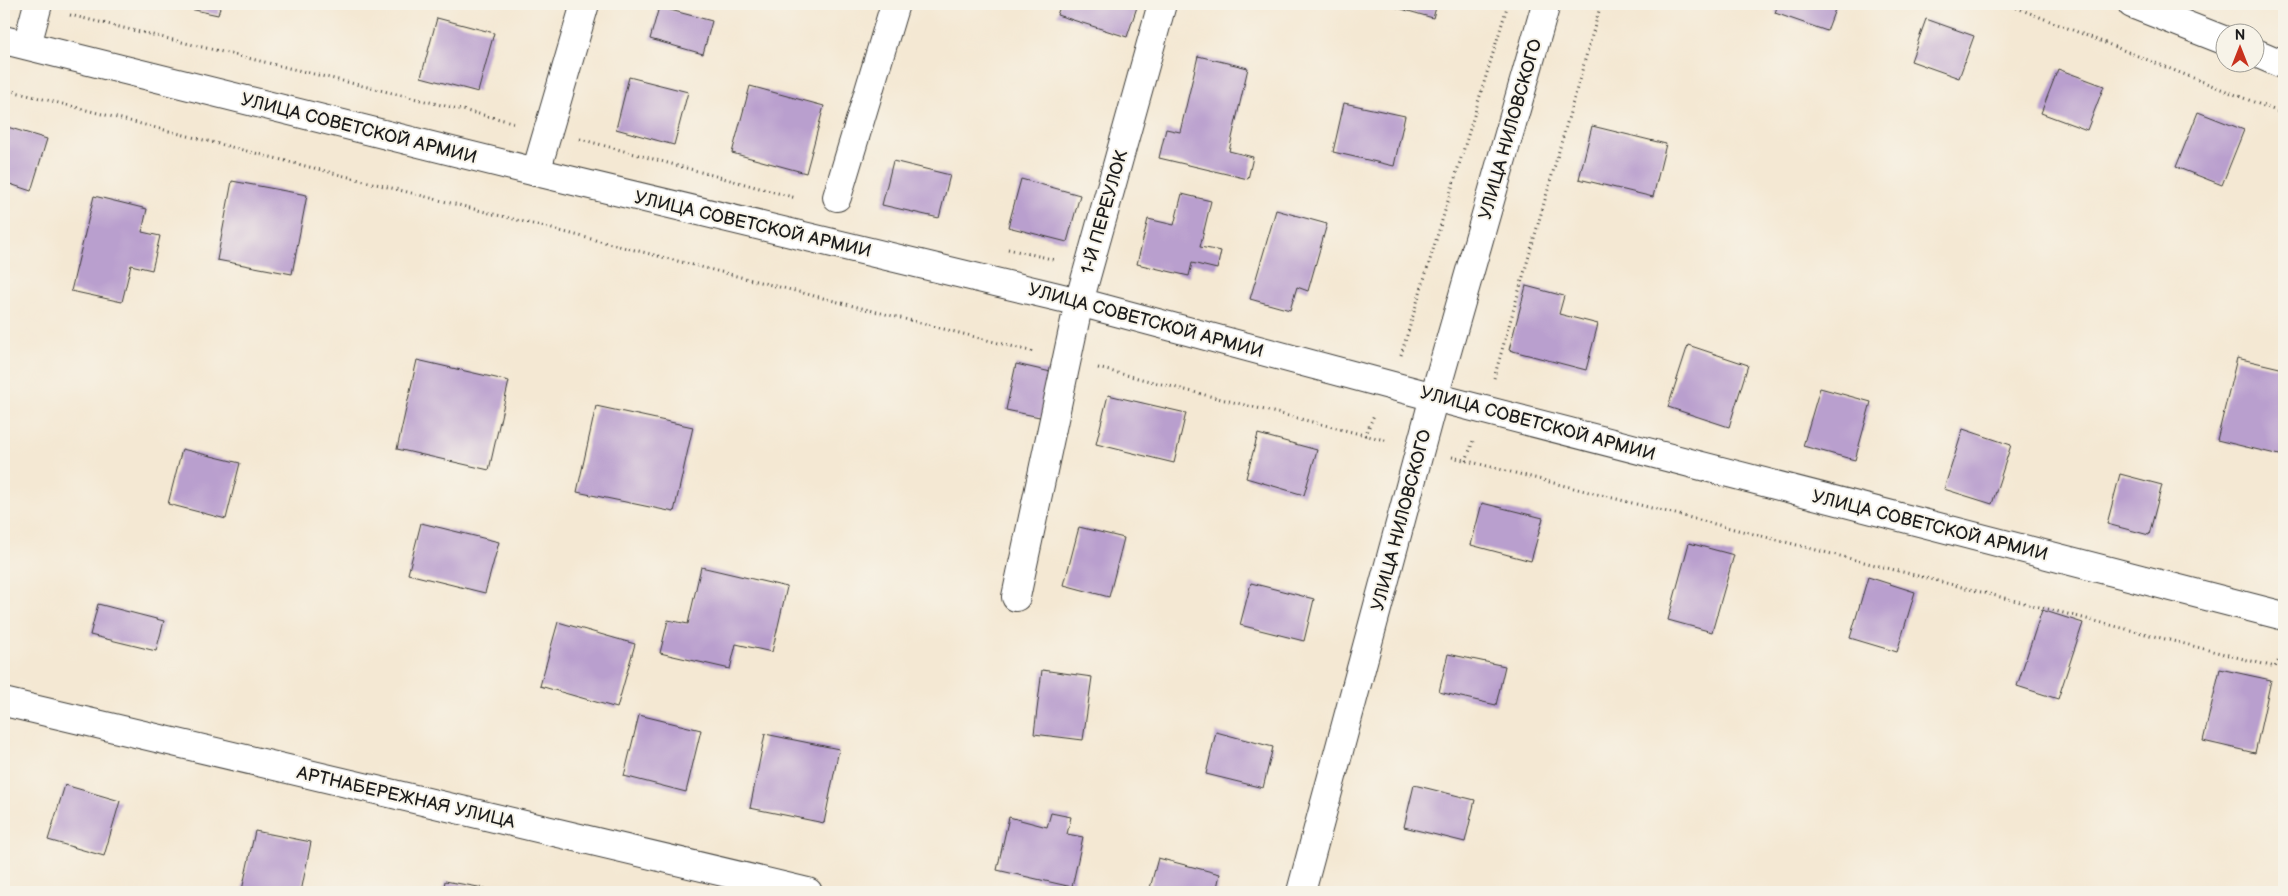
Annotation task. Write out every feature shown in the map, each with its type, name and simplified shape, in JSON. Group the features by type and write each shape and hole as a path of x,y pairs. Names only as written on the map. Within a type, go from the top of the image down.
{"street":[{"path":"15,42 38,4"},
{"path":"536,172 584,4"},
{"path":"838,197 895,4"},
{"name":"1-Й ПЕРЕУЛОК","path":"1016,597 1079,302 1162,4"},
{"name":"УЛИЦА НИЛОВСКОГО","path":"1302,892 1434,397 1546,4"},
{"path":"2132,4 2216,37"},
{"name":"УЛИЦА СОВЕТСКОЙ АРМИИ","path":"15,42 536,172 1079,302 1434,397 2284,616"},
{"path":"2266,57 2284,65"},
{"name":"АРТНАБЕРЕЖНАЯ УЛИЦА","path":"4,702 808,892"}],"path":[{"path":"1401,356 1508,4"},
{"path":"1466,461 1484,410 1601,4"},
{"path":"2007,4 2284,114"},
{"path":"4,90 1420,448 2275,667 2284,651"}],"building":[{"path":"167,4 221,4 218,15"},
{"path":"1061,4 1138,4 1127,37 1057,15"},
{"path":"1384,4 1437,4 1433,18"},
{"path":"1778,4 1837,4 1827,31 1775,13"},
{"path":"659,7 712,21 703,54 650,39"},
{"path":"437,18 494,33 478,92 421,77"},
{"path":"1926,19 1974,36 1959,78 1911,61"},
{"path":"1198,56 1248,68 1229,151 1253,157 1248,179 1159,158 1166,129 1180,132"},
{"path":"2058,69 2104,86 2087,130 2041,113"},
{"path":"629,77 688,92 674,145 616,129"},
{"path":"750,86 824,106 806,173 732,153"},
{"path":"1344,103 1405,116 1394,166 1333,152"},
{"path":"2198,112 2244,130 2222,185 2176,167"},
{"path":"4,126 47,139 31,191 4,182"},
{"path":"1592,126 1666,144 1653,197 1579,179"},
{"path":"893,161 950,175 939,218 882,205"},
{"path":"1021,179 1080,195 1067,242 1008,227"},
{"path":"232,181 307,195 292,274 217,260"},
{"path":"1182,194 1211,201 1200,247 1221,251 1217,269 1192,263 1189,276 1137,264 1148,219 1174,225"},
{"path":"94,196 147,209 142,232 160,236 152,270 131,265 122,302 71,291"},
{"path":"1276,210 1327,224 1308,291 1297,287 1290,310 1250,299"},
{"path":"1526,286 1564,296 1559,314 1598,324 1586,370 1509,350"},
{"path":"1688,345 1748,365 1729,427 1668,407"},
{"path":"2237,358 2284,369 2284,456 2217,440"},
{"path":"417,360 509,381 489,470 397,449"},
{"path":"1016,364 1064,375 1054,420 1006,410"},
{"path":"1820,388 1871,402 1855,460 1803,446"},
{"path":"1108,395 1186,413 1174,463 1096,444"},
{"path":"596,406 693,427 674,512 577,492"},
{"path":"1963,429 2011,445 1992,504 1944,489"},
{"path":"1258,434 1317,450 1304,495 1246,478"},
{"path":"182,449 240,463 226,519 168,504"},
{"path":"2120,474 2162,485 2149,535 2107,524"},
{"path":"1482,503 1543,518 1531,561 1471,545"},
{"path":"421,523 499,542 485,593 408,574"},
{"path":"1079,527 1124,538 1109,597 1064,585"},
{"path":"1689,543 1734,555 1712,632 1668,620"},
{"path":"701,567 787,587 772,652 736,644 730,669 660,653 668,620 688,624"},
{"path":"1868,577 1915,592 1897,652 1850,638"},
{"path":"1251,583 1314,599 1304,641 1240,625"},
{"path":"98,604 164,621 156,651 90,635"},
{"path":"2042,610 2083,623 2058,699 2017,686"},
{"path":"558,622 635,644 617,708 540,686"},
{"path":"1448,654 1505,666 1496,705 1439,692"},
{"path":"2220,669 2271,680 2255,753 2203,741"},
{"path":"1042,670 1092,677 1083,740 1034,734"},
{"path":"639,715 701,730 686,792 624,776"},
{"path":"1216,732 1273,747 1263,788 1206,774"},
{"path":"765,734 839,749 824,823 750,808"},
{"path":"65,785 120,801 104,856 48,840"},
{"path":"1414,785 1475,800 1465,842 1404,827"},
{"path":"1051,813 1071,817 1067,834 1083,837 1072,887 997,870 1009,817 1047,827"},
{"path":"255,831 311,842 301,892 252,892 242,890"},
{"path":"1158,858 1220,874 1216,892 1149,892"},
{"path":"445,881 495,890 495,892 443,892"}]}
